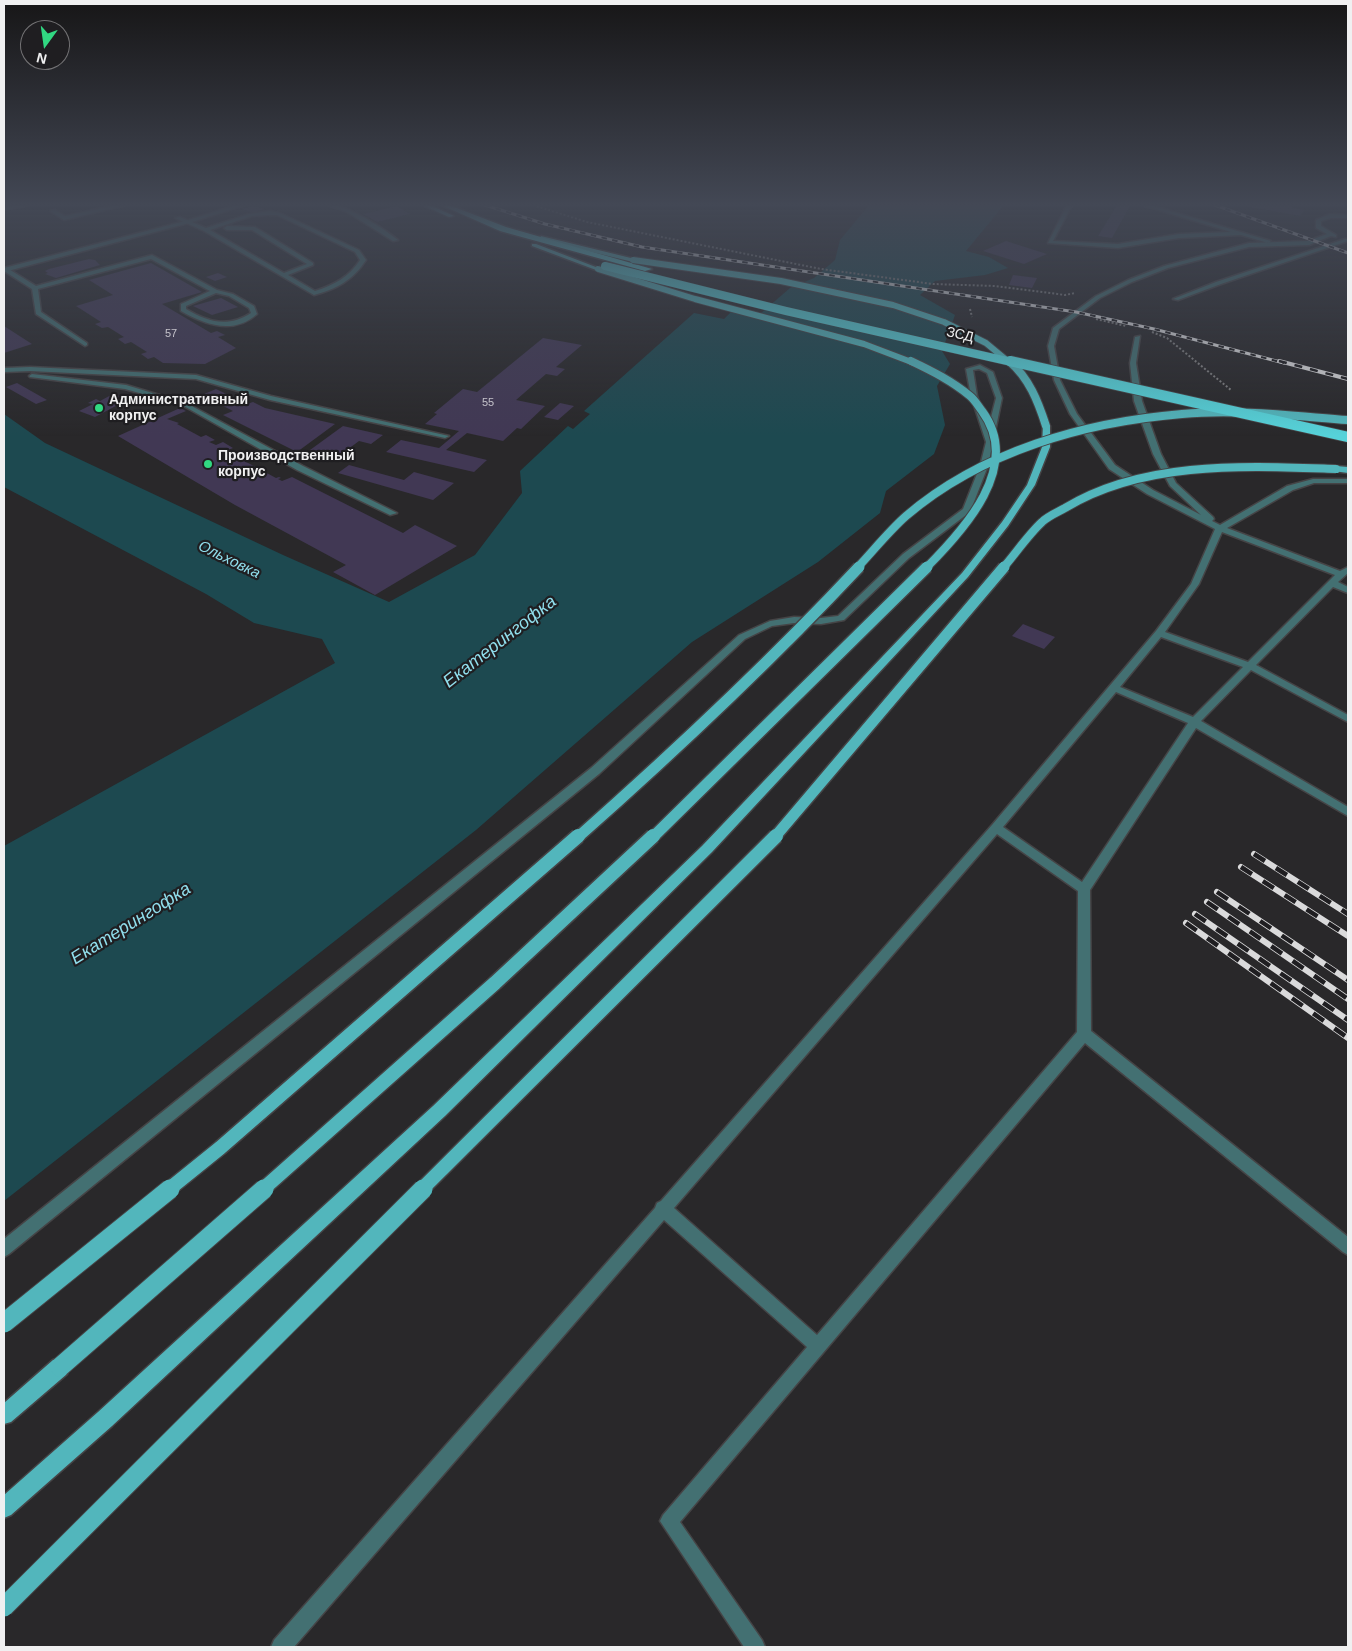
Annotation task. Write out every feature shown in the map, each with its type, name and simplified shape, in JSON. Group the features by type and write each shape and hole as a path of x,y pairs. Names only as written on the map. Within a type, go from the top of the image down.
{"highway":[{"name":"ЗСД","path":"665,282 1348,439"},
{"name":"ЗСД","path":"701,282 1348,427"}],"main road":[{"path":"4,1416 395,1073 664,827 929,564 972,514 993,478 996,450 991,423 965,390 928,368 870,346 708,303 642,282"},
{"path":"4,1508 106,1419 439,1111 707,849 965,576 1005,524 1031,486 1046,446 1046,426 1036,395 1017,368 993,348 961,328 922,314 878,301 775,282"},
{"path":"4,1323 220,1148 636,786 825,603 906,516 961,477 1033,443 1112,425 1182,414 1256,413 1348,420"},
{"path":"4,1607 778,834 1043,521 1094,492 1138,478 1196,470 1258,467 1348,470"}],"lane":[{"path":"25,282 34,288 38,313 86,344"},
{"path":"34,288 57,282"},
{"path":"198,282 215,291 231,295 252,308 254,314 245,322 229,326 202,322 183,310 184,305 189,301 215,291"},
{"path":"294,282 314,294 340,286 345,282"},
{"path":"755,1647 669,1521 1084,1034 1084,889 1194,722 1344,572 1220,528 1150,492 1112,467 1074,414 1057,380 1051,346 1056,328 1073,314 1098,297 1132,282"},
{"path":"1176,299 1219,282"},
{"path":"1138,337 1133,363 1138,401 1157,454 1173,484 1220,528"},
{"path":"4,1249 595,770 742,637 770,624 794,620 821,621 841,618 906,556 967,510 984,466 999,398 990,372 980,366 969,369 974,396 989,442"},
{"path":"4,371 30,369 196,377 270,398 445,436"},
{"path":"4,371 126,388 165,397 184,404 300,468 393,513"},
{"path":"1265,418 1348,439"},
{"path":"281,1647 662,1208 996,828 1114,688 1159,633 1195,584 1220,528 1290,488 1313,481 1348,481"},
{"path":"1332,583 1348,590"},
{"path":"1159,633 1250,666 1348,719"},
{"path":"1114,688 1194,722 1348,812"},
{"path":"996,828 1084,889"},
{"path":"1084,1034 1348,1247"},
{"path":"662,1208 818,1346"}],"path":[{"path":"918,282 933,284"},
{"path":"1073,314 1127,326"},
{"path":"1145,330 1167,338 1235,393"}],"water":[{"path":"804,282 934,282 920,295 955,315 942,351 950,364 937,386 945,425 934,454 886,491 880,513 818,562 692,642 476,830 4,1201 4,846 335,663 322,639 254,623 206,594 4,487 4,414 45,443 283,555 389,602 475,555 522,493 520,471 568,426 573,429 590,414 584,411 694,313 724,319 731,312 760,314 790,288"}],"building":[{"path":"92,282 184,282 202,292 162,304 211,333 217,331 225,335 218,337 236,348 205,364 163,363 154,357 148,359 141,354 147,352 131,342 125,344 118,339 124,337 108,327 102,328 95,324 101,322 76,306 113,295"},
{"path":"1010,282 1035,282 1032,288 1009,285"},
{"path":"221,298 238,307 212,315 193,306"},
{"path":"4,326 32,344 4,353"},
{"path":"543,338 582,345 556,367 565,369 557,376 546,374 516,400 545,406 521,429 517,428 503,441 467,433 446,450 487,460 474,472 386,452 401,440 439,448 459,431 425,424 437,414 434,413 463,389 477,392"},
{"path":"17,383 47,400 36,404 6,387"},
{"path":"216,389 247,404 253,402 265,408 335,424 297,452 223,415 233,411 202,395"},
{"name":"Административный корпус","path":"113,394 129,399 95,417 79,411 93,404 88,403 96,399 100,401"},
{"path":"560,403 574,406 558,420 544,417"},
{"path":"180,408 186,411 167,419 179,423 177,424 201,437 206,435 215,440 209,442 216,445 223,442 233,448 226,451 276,478 281,478 278,479 282,481 292,477 403,533 415,525 457,546 375,595 333,572 346,565 235,505 118,436"},
{"path":"343,426 383,435 371,444 359,441 339,456 310,450"},
{"path":"349,465 404,480 414,472 454,483 433,500 338,473"},
{"path":"1023,624 1055,637 1044,649 1012,636"}],"railway":[{"path":"876,282 1076,312 1154,329 1284,363"},
{"path":"1279,361 1348,379"},
{"path":"1254,854 1348,914"},
{"path":"1241,867 1348,936"},
{"path":"1217,892 1348,980"},
{"path":"1207,902 1348,999"},
{"path":"1195,914 1348,1020"},
{"path":"1186,923 1348,1038"}],"place":[{"name":"Административный корпус","path":"99,408"},
{"name":"Производственный корпус","path":"208,464"}],"water label":[{"name":"Ольховка","path":"229,560"},
{"name":"Екатерингофка","path":"500,642"},
{"name":"Екатерингофка","path":"131,924"}]}
